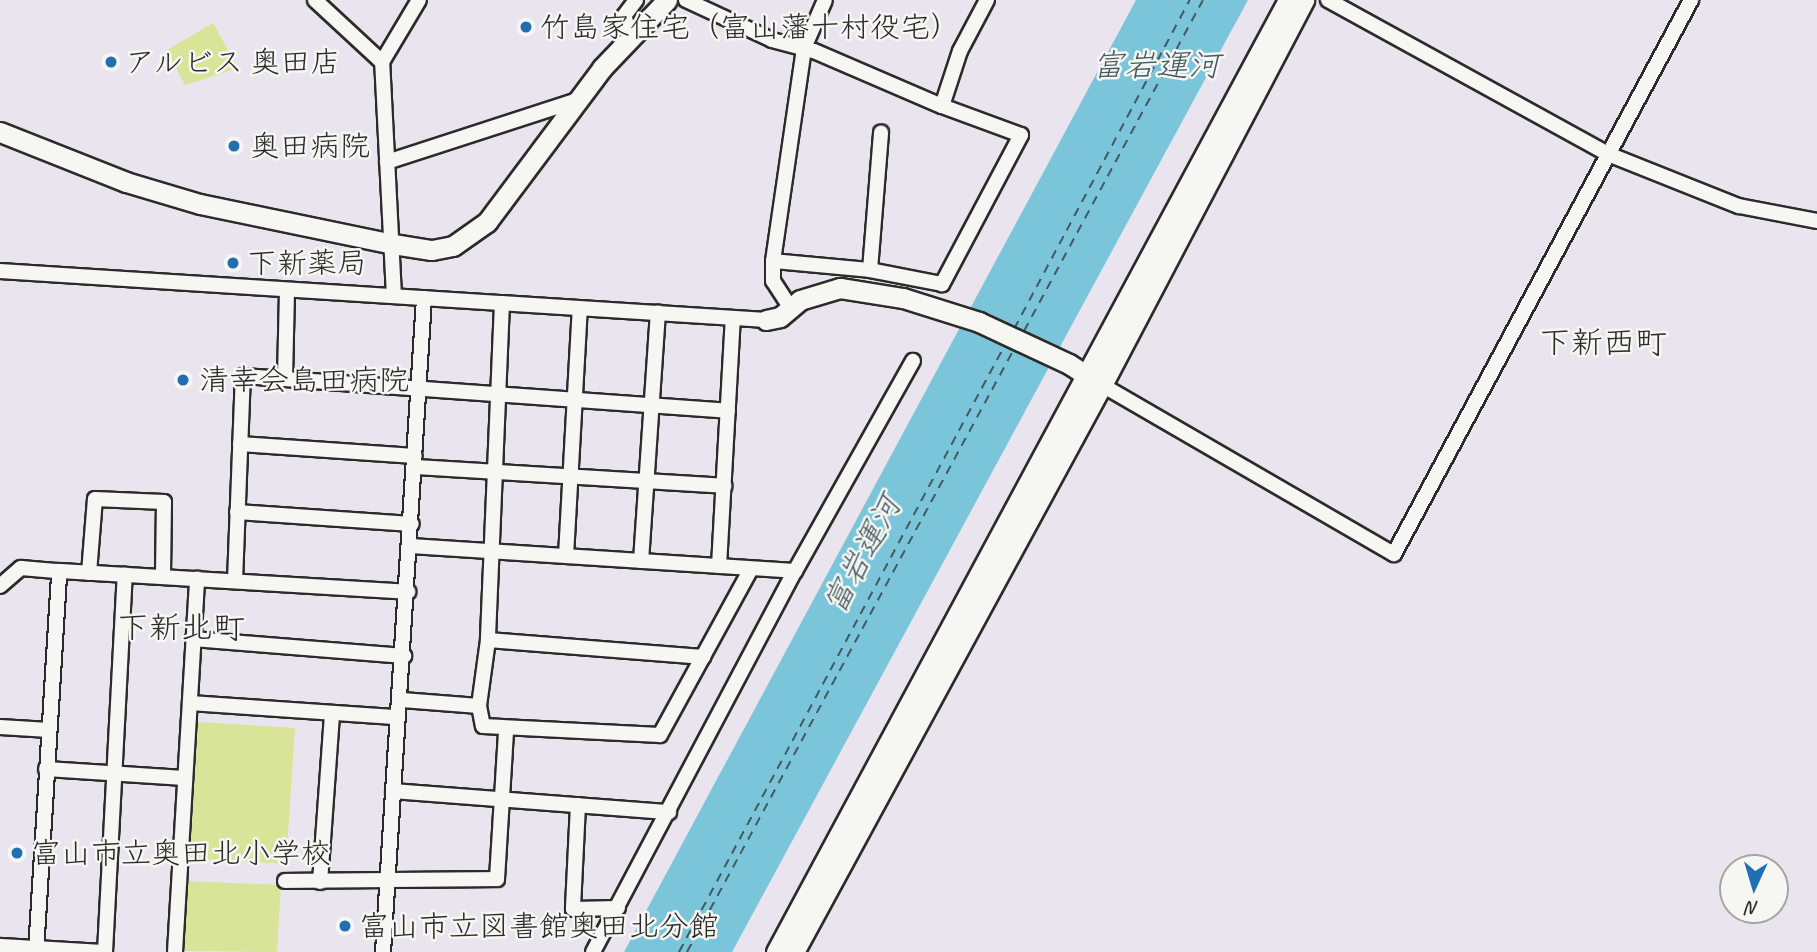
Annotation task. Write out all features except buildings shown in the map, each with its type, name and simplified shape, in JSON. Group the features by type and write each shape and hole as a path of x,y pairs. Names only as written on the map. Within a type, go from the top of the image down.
{"street":[{"path":"315,0 382,62"},
{"path":"394,296 382,62 419,0"},
{"path":"631,36 624,16 636,0"},
{"path":"0,132 126,182 200,204 393,244 432,250 453,246 474,234 578,100 631,36 667,0"},
{"path":"687,0 772,40 804,48 942,106 1021,135 943,284 870,270 773,261"},
{"path":"790,307 773,281 773,261 804,48 825,0"},
{"path":"942,106 960,51 987,0"},
{"path":"794,952 1094,380 1288,0"},
{"path":"776,952 1304,0"},
{"path":"1328,0 1608,154 1740,206 1817,221"},
{"path":"0,271 766,320 780,317 790,307 840,288 931,305 979,322 1069,364 1394,554 1691,0"},
{"path":"387,162 578,100"},
{"path":"870,270 881,132"},
{"path":"285,379 287,289"},
{"path":"383,952 398,717 402,700 424,298"},
{"path":"502,303 488,551 488,640 479,706 483,726 506,730 660,736 751,569"},
{"path":"566,556 580,309"},
{"path":"641,561 658,313"},
{"path":"719,566 733,318"},
{"path":"593,952 795,572 913,361"},
{"path":"234,581 243,376 728,411"},
{"path":"240,444 492,472 724,486"},
{"path":"89,573 95,499 164,502 163,577"},
{"path":"237,512 412,524"},
{"path":"410,546 795,572"},
{"path":"0,586 21,568 408,592"},
{"path":"36,950 59,571"},
{"path":"0,946 102,952 115,774 125,575"},
{"path":"175,952 197,579"},
{"path":"193,639 404,656"},
{"path":"488,640 702,657"},
{"path":"402,700 479,706"},
{"path":"190,703 398,717"},
{"path":"320,882 332,714"},
{"path":"0,727 49,730"},
{"path":"285,881 320,882 387,877 498,879 506,730"},
{"path":"46,769 185,778"},
{"path":"393,792 669,812"},
{"path":"578,806 573,909 618,908"}],"green space":[{"path":"213,23 238,68 185,85 167,50"},
{"path":"198,722 295,728 286,864 190,858"},
{"path":"186,881 281,885 277,952 184,951"}],"water":[{"name":"富岩運河","path":"1136,0 1248,0 732,952 624,952"}],"ferry route":[{"path":"1014,329 1190,0"},
{"path":"1024,331 1203,0"},
{"path":"679,952 1006,343"},
{"path":"687,952 1014,349"}],"place":[{"name":"竹島家住宅（富山藩十村役宅）","path":"526,27"},
{"name":"アルビス 奥田店","path":"111,62"},
{"name":"奥田病院","path":"234,146"},
{"name":"下新薬局","path":"233,263"},
{"name":"清幸会島田病院","path":"183,380"},
{"name":"富山市立奥田北小学校","path":"17,853"},
{"name":"富山市立図書館奥田北分館","path":"345,926"}],"district":[{"name":"下新西町","path":"1603,343"},
{"name":"下新北町","path":"181,628"}]}
